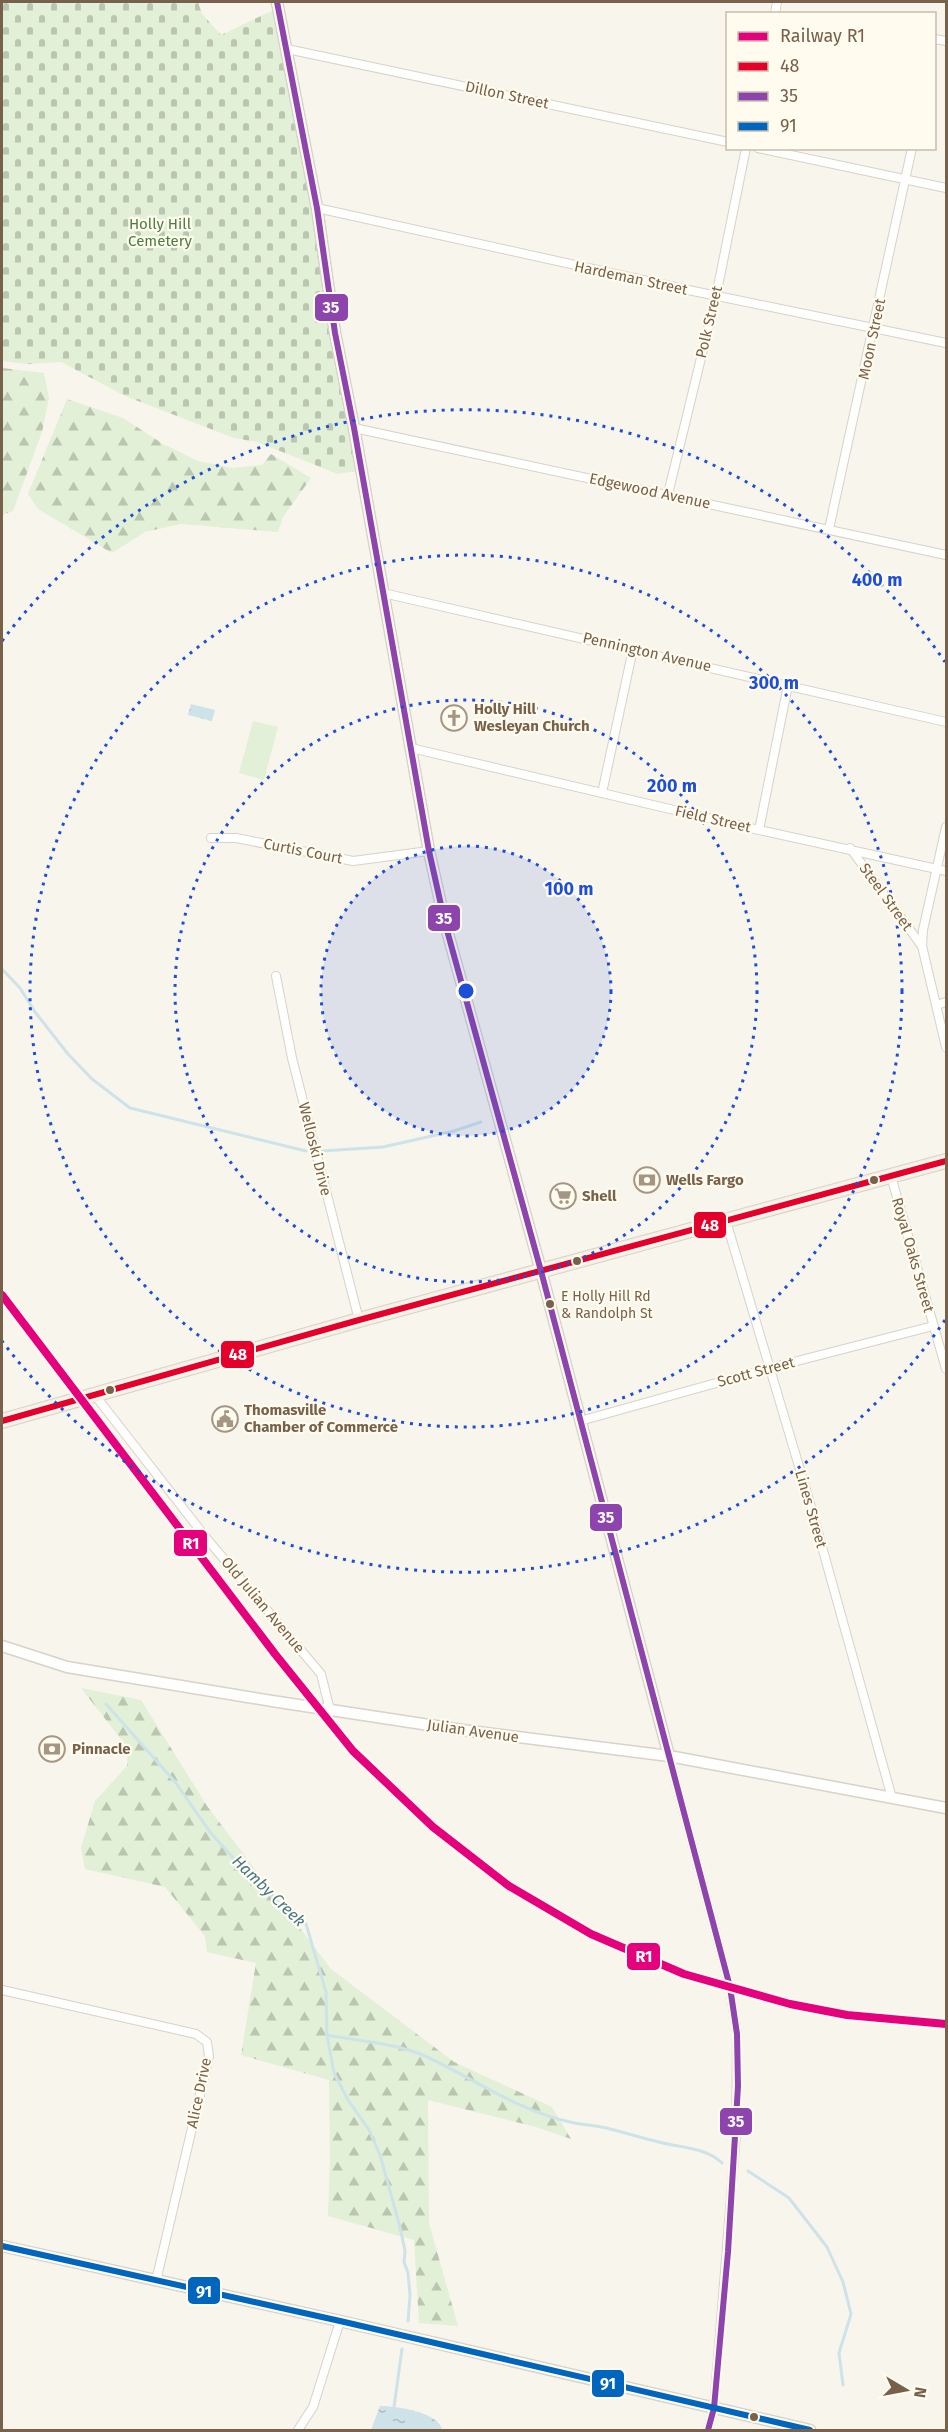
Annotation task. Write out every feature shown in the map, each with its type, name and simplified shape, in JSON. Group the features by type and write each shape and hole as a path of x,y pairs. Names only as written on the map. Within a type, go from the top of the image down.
{"main road":[{"path":"2,1421 359,1320 946,1161"}],"street":[{"path":"277,2 317,208 334,333 354,428 429,851 447,928 541,1271 728,1976 737,2034 736,2134 714,2408 708,2430"},
{"name":"Dillon Street","path":"287,49 726,142"},
{"name":"Polk Street","path":"668,494 716,296 746,150"},
{"path":"767,150 946,188"},
{"name":"Moon Street","path":"829,529 912,150"},
{"name":"Hardeman Street","path":"317,208 946,344"},
{"name":"Edgewood Avenue","path":"354,428 946,555"},
{"name":"Pennington Avenue","path":"383,594 946,722"},
{"path":"602,793 633,649"},
{"path":"759,830 789,685"},
{"name":"Field Street","path":"411,748 759,830 850,848 946,871"},
{"path":"946,827 922,930 922,946 946,1047"},
{"name":"Curtis Court","path":"212,838 236,838 353,861 429,851"},
{"name":"Steel Street","path":"850,848 922,946"},
{"name":"Welloski Drive","path":"276,976 292,1058 359,1320"},
{"path":"937,1005 946,1002"},
{"name":"Royal Oaks Street","path":"891,1176 946,1369"},
{"name":"Lines Street","path":"726,1221 809,1500 892,1798"},
{"name":"Scott Street","path":"580,1421 770,1368 933,1326"},
{"name":"Old Julian Avenue","path":"94,1394 207,1539 321,1674 330,1710"},
{"name":"Julian Avenue","path":"2,1647 67,1666 330,1710 669,1756 946,1808"},
{"name":"Alice Drive","path":"2,1990 196,2034 207,2042 209,2056 156,2280"},
{"path":"2,2246 340,2321 810,2430"},
{"path":"298,2430 313,2407 340,2321"}],"green space":[{"name":"Holly Hill Cemetery","path":"2,2 198,2 202,14 221,35 278,8 361,470 338,474 257,442 234,438 125,396 61,362 27,364 2,361"},
{"path":"2,368 44,373 49,398 42,432 13,511 2,515"},
{"path":"67,399 123,418 163,444 198,461 232,468 262,465 271,454 311,478 283,517 278,532 181,524 145,532 112,553 38,509 28,494"},
{"path":"253,721 278,727 264,780 239,773"},
{"path":"81,1688 141,1700 207,1806 331,1969 454,2062 552,2107 571,2139 536,2127 428,2100 429,2223 458,2326 419,2323 414,2240 328,2216 329,2080 241,2055 256,1963 207,1952 205,1936 165,1887 85,1869 81,1848 95,1801 127,1766 128,1748"}],"water":[{"path":"191,704 215,710 212,721 188,715"},
{"path":"380,2406 396,2407 425,2414 439,2424 442,2430 371,2430"}],"waterway":[{"path":"2,969 20,988 35,1012 68,1054 92,1079 130,1108 306,1151"},
{"path":"322,1151 383,1147 454,1131 481,1122"},
{"name":"Hamby Creek","path":"106,1704 176,1783 210,1832 251,1878 306,1924 326,1992 327,2035 334,2073 348,2100 369,2130 380,2155 400,2227 410,2295 408,2321"},
{"path":"327,2035 389,2045 413,2052 514,2102 551,2117 700,2151 722,2163"},
{"path":"748,2171 789,2198 827,2247 843,2282 851,2314 839,2353 843,2385"},
{"name":"Hamby Creek","path":"394,2407 402,2349"}],"rail line":[{"name":"R1","path":"2,1295 275,1654 353,1751 433,1827 509,1886 591,1934 684,1974 790,2004 847,2015 946,2024"}],"transit line":[{"name":"35","path":"277,2 317,208 335,333 429,851 445,923 541,1271 730,1987 737,2034 738,2086 728,2252 714,2408 708,2430"},
{"name":"48","path":"2,1421 359,1320 946,1161"},
{"name":"91","path":"2,2246 340,2321 810,2430"}],"place":[{"name":"Holly Hill Wesleyan Church","path":"454,718"},
{"name":"Wells Fargo","path":"647,1180"},
{"name":"Shell","path":"563,1196"},
{"name":"E Holly Hill Rd & Randolph St","path":"550,1304"},
{"name":"Thomasville Chamber of Commerce","path":"225,1419"},
{"name":"Pinnacle","path":"52,1749"}]}
